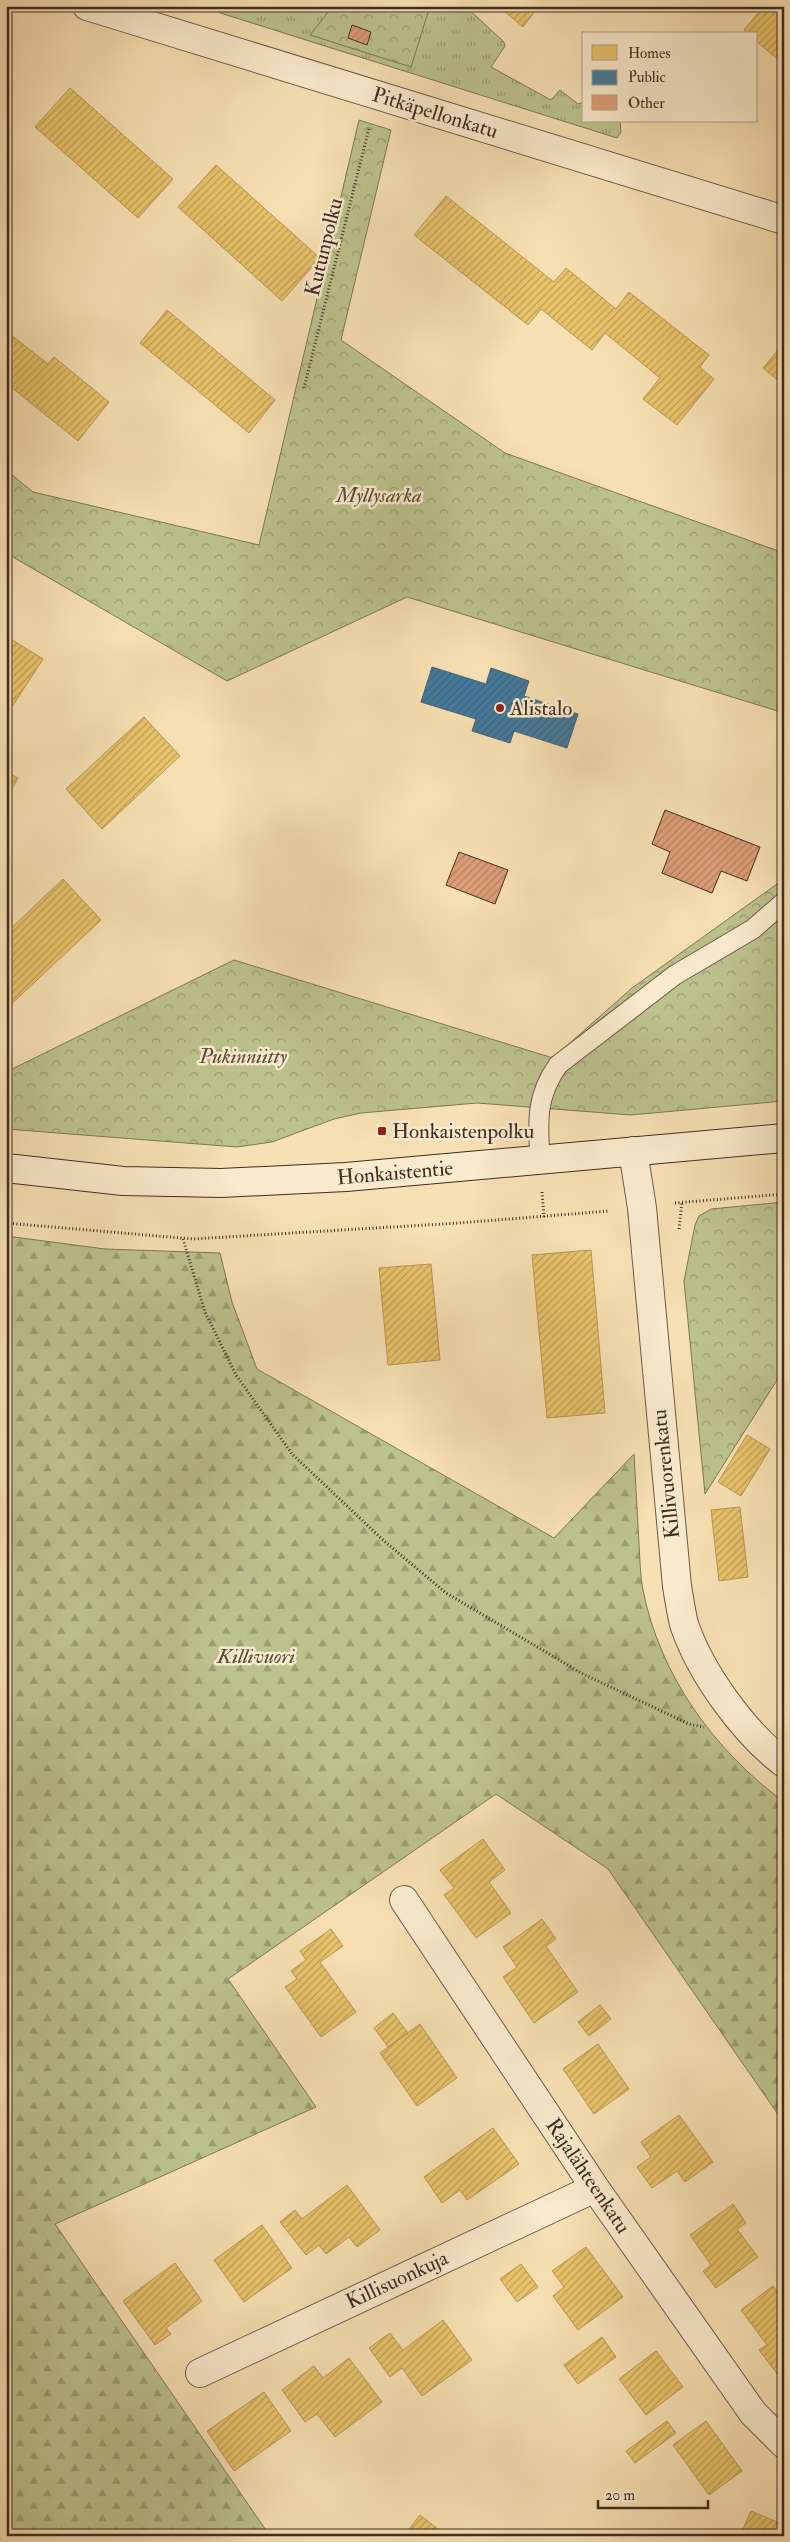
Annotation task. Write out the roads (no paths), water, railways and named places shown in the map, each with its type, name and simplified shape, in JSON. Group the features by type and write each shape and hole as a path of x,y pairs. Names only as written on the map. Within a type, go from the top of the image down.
{"street":[{"name":"Pitkäpellonkatu","path":"87,6 784,220"},
{"name":"Honkaistentie","path":"6,1168 123,1181 221,1184 346,1177 784,1138"},
{"name":"Killivuorenkatu","path":"633,1151 642,1208 677,1586 684,1623 699,1660 721,1693 748,1728 784,1763"},
{"name":"Rajalähteenkatu","path":"404,1900 595,2188 753,2413 784,2444"},
{"name":"Killisuonkuja","path":"200,2373 595,2188"}],"lane":[{"path":"540,1161 537,1122 545,1084 558,1065 676,975 753,928 784,902"}],"place":[{"name":"Alistalo","path":"500,708"},
{"name":"Honkaistenpolku","path":"382,1131"}],"park label":[{"name":"Myllysarka","path":"379,495"},
{"name":"Pukinniitty","path":"243,1056"},
{"name":"Killivuori","path":"256,1656"}]}
